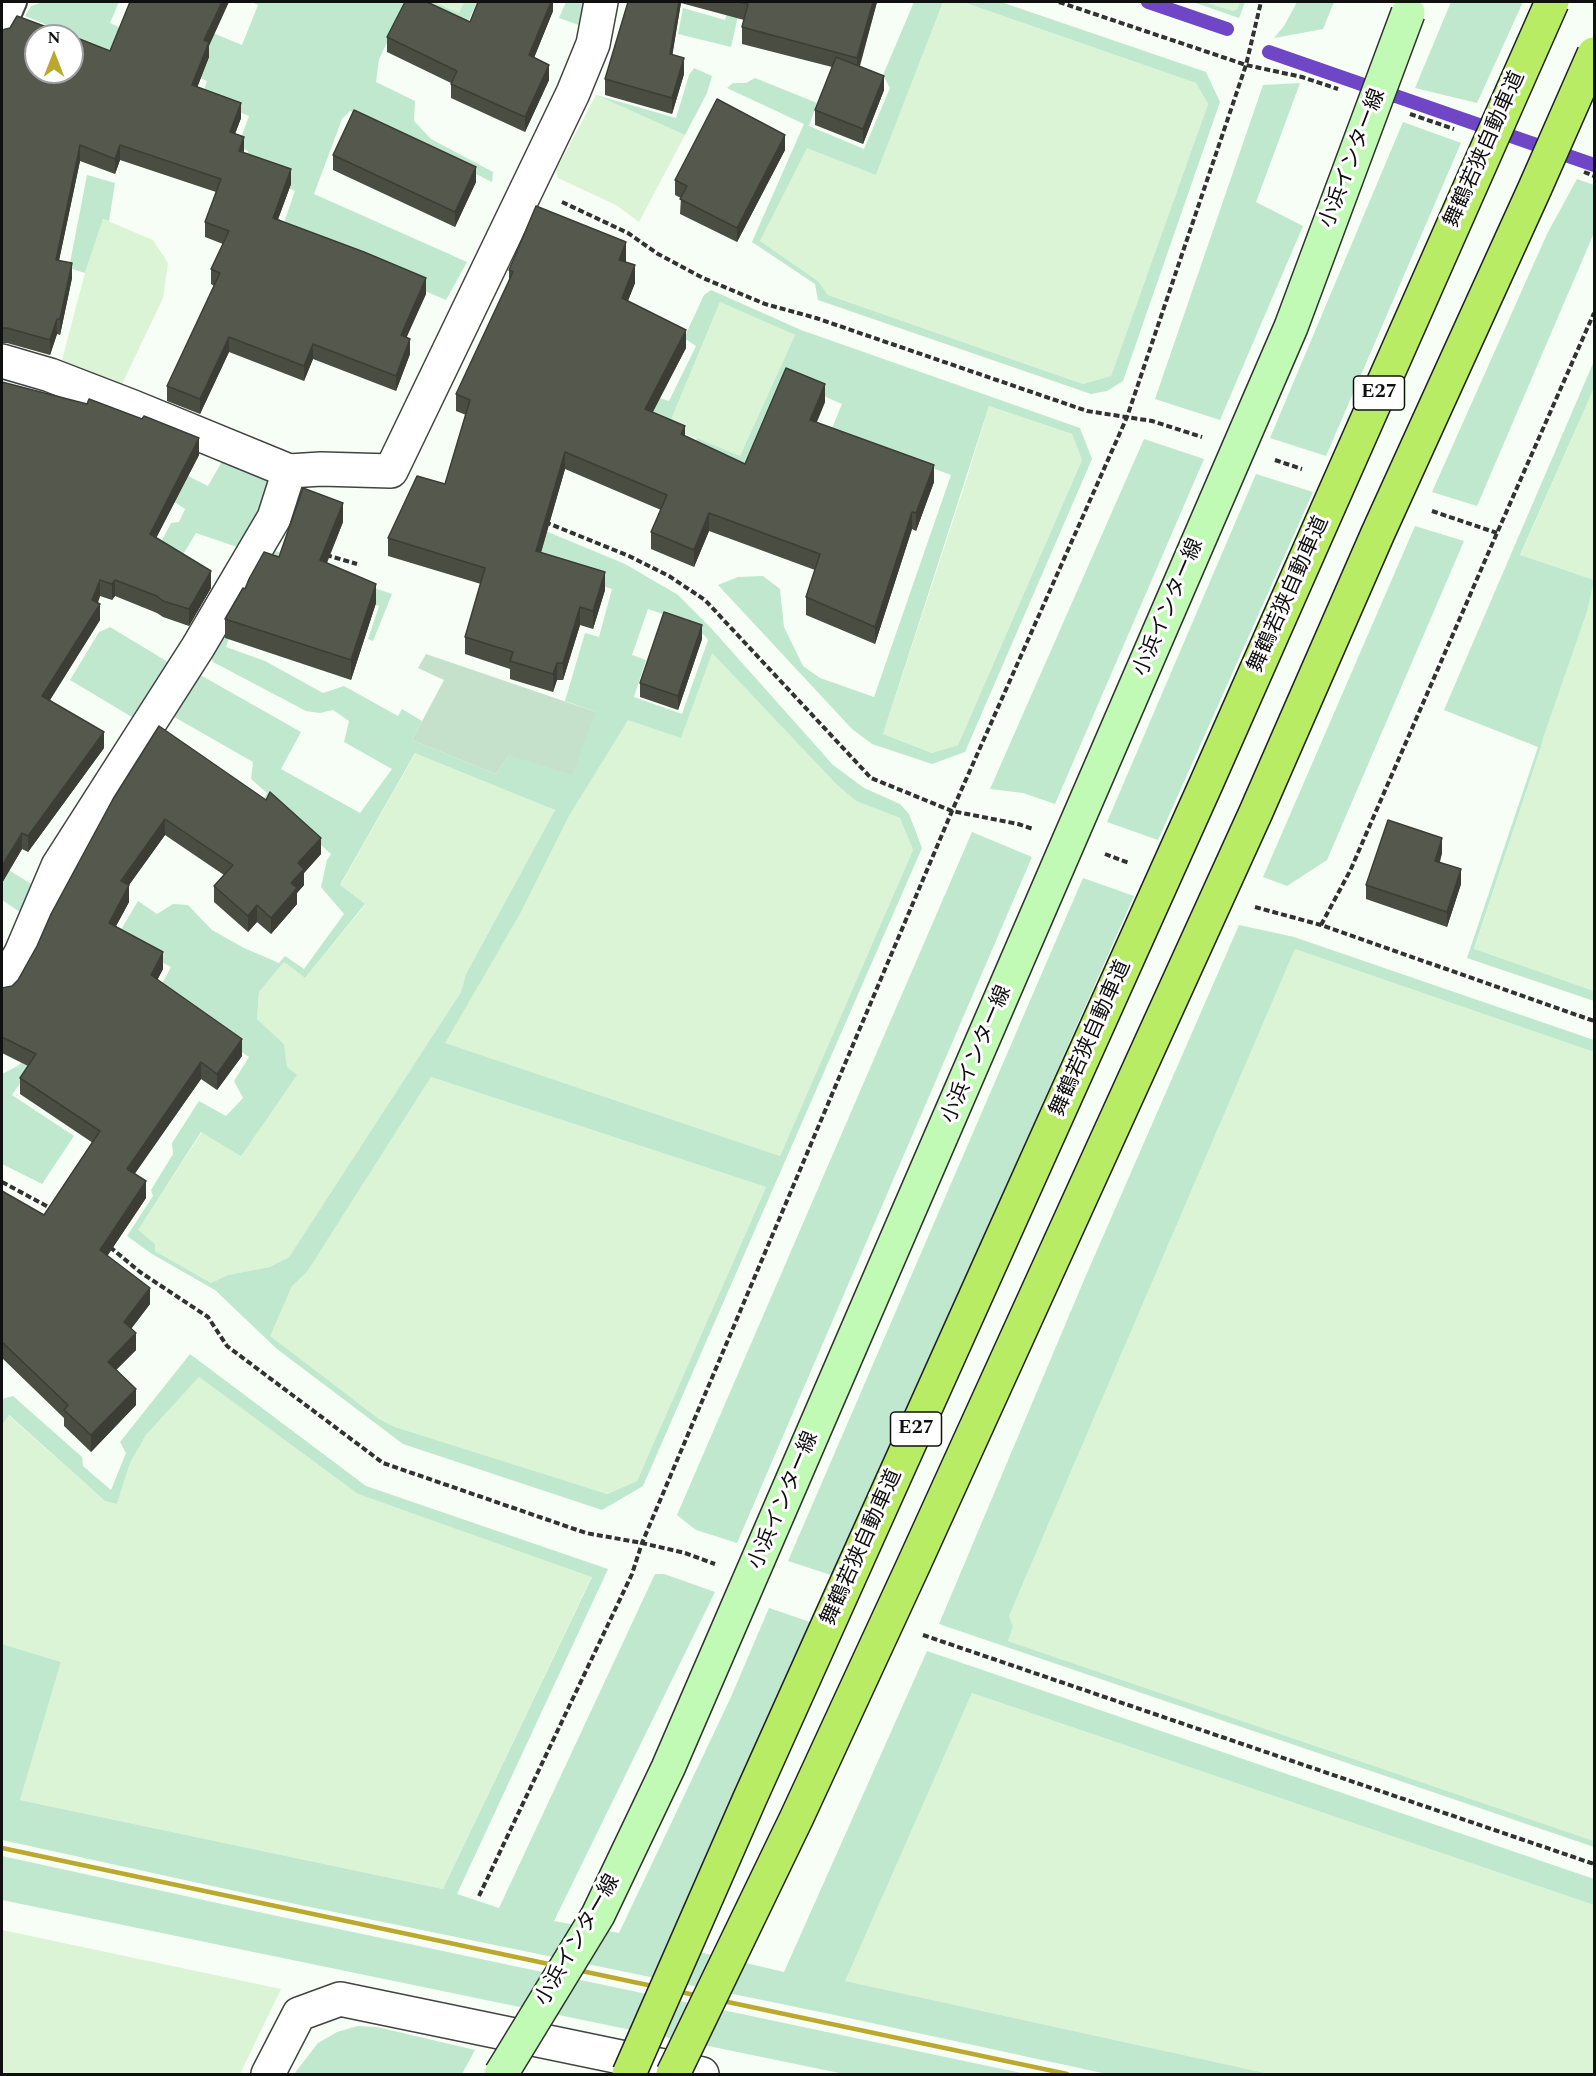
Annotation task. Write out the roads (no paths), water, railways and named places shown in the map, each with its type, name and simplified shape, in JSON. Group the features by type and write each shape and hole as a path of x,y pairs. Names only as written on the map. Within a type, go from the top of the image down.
{"highway":[{"name":"舞鶴若狭自動車道","path":"629,2074 760,1776 1206,784 1552,2"},
{"name":"E27","path":"673,2074 797,1817 913,1566 1256,812 1373,543 1526,210 1594,54"}],"main road":[{"name":"小浜インター線","path":"501,2074 598,1915 668,1768 1286,338 1408,13"}],"street":[{"path":"2,362 61,379 289,471 321,469 391,471 573,93 593,44 601,2"},
{"path":"2,986 21,953 58,866 198,646 274,518 289,471"},
{"path":"268,2074 299,2014 340,1999 702,2074"}],"lane":[{"path":"2,32 15,2"}],"waterway":[{"path":"1148,2 1227,29"},
{"path":"1269,52 1594,165"}],"railway":[{"path":"2,1848 1067,2074"}]}
